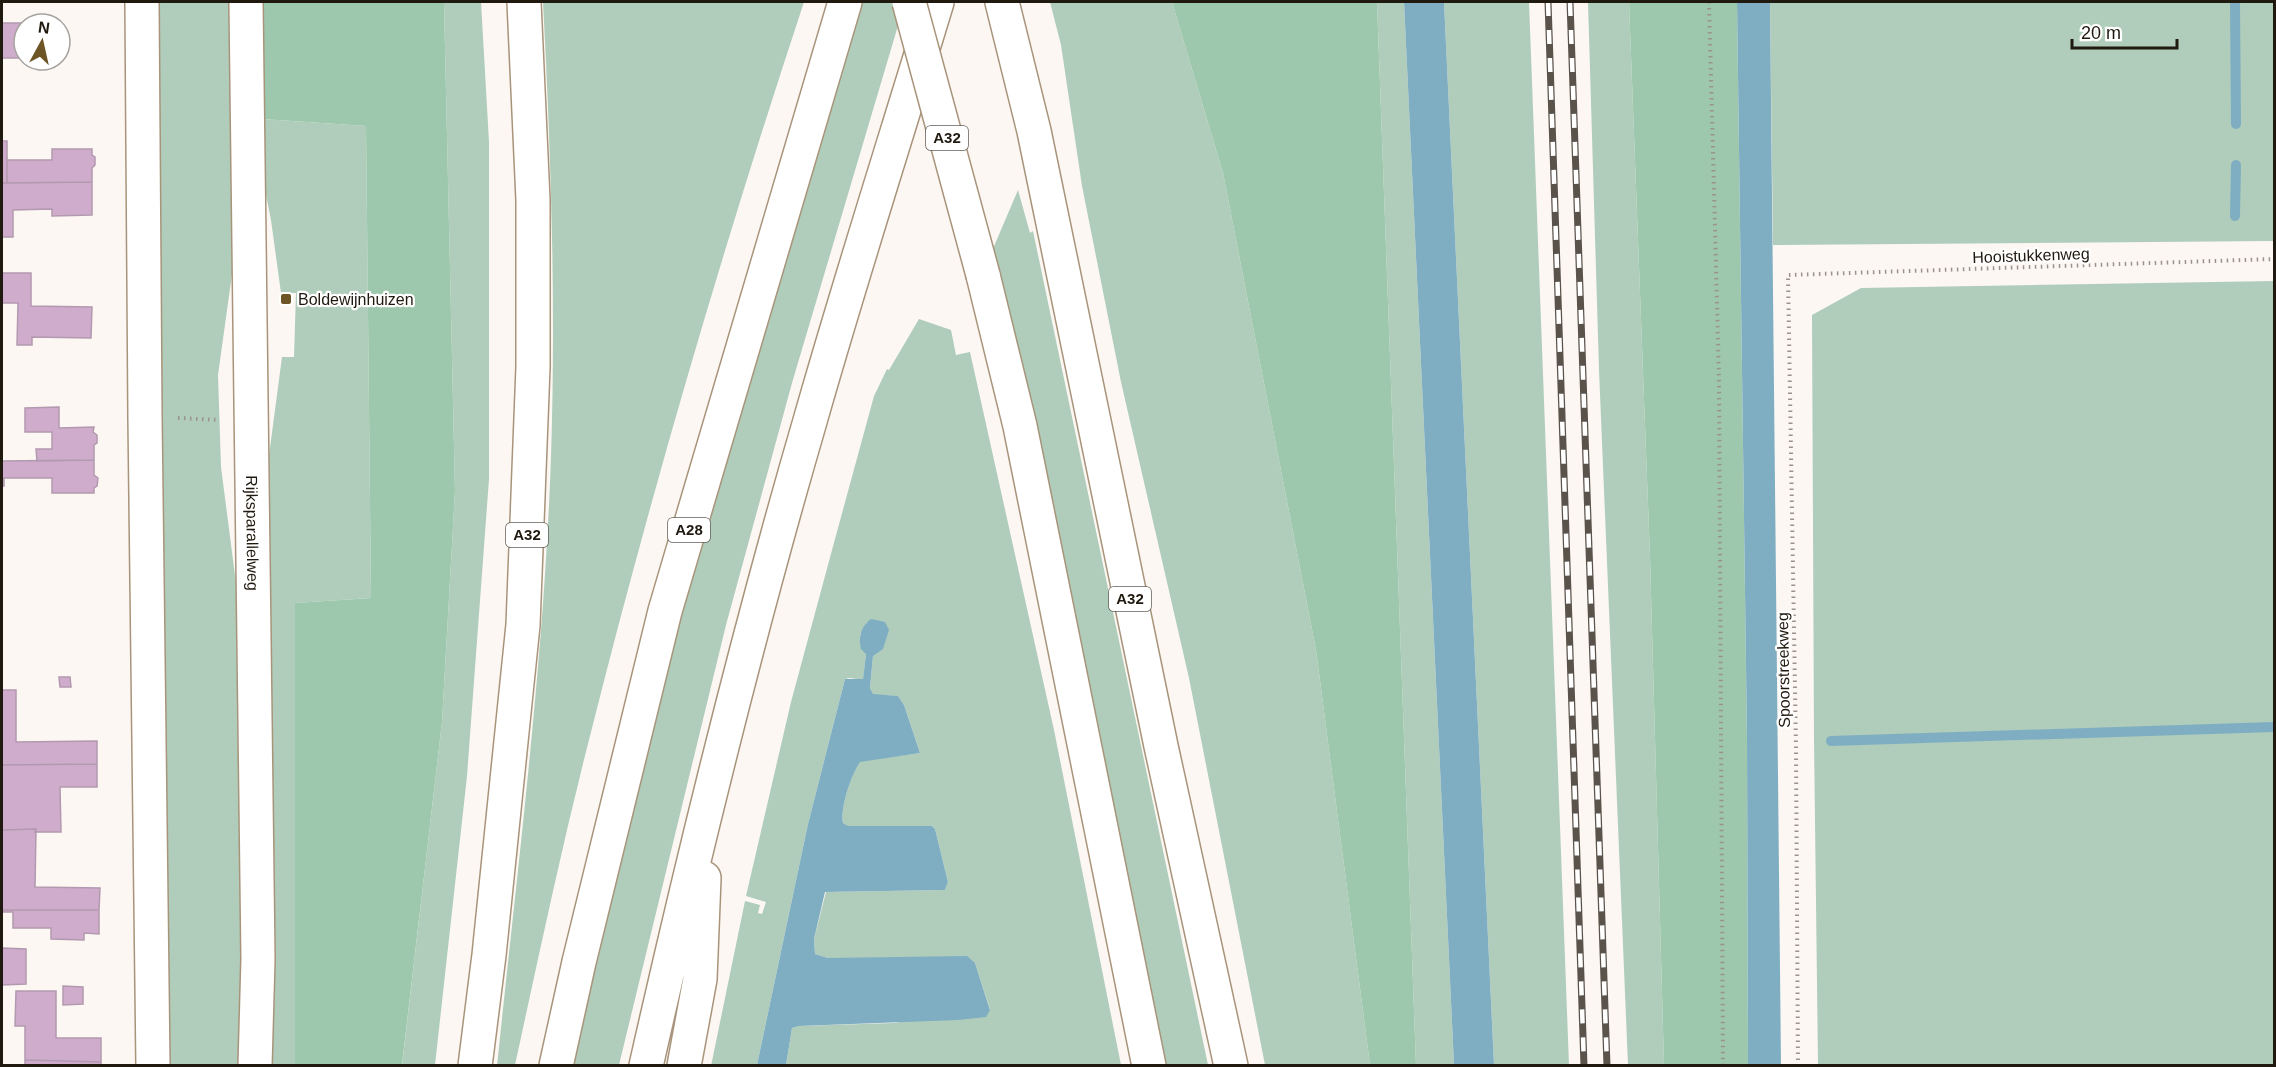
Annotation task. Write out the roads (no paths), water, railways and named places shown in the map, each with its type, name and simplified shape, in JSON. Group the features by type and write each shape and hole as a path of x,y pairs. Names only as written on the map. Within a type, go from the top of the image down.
{"main road":[{"path":"142,2 153,1065"},
{"name":"Rijksparallelweg","path":"246,2 258,959 255,1065"},
{"name":"A32","path":"476,1065 523,625 533,367 533,200 524,2"},
{"name":"A28","path":"556,1065 665,610 845,2"},
{"name":"A32","path":"909,2 983,275 1020,426 1149,1065"},
{"path":"646,1065 684,898 755,618 809,421 937,2"},
{"name":"A32","path":"1002,2 1034,131 1161,746 1231,1065"},
{"path":"684,1065 700,979 706,810"}],"water":[{"path":"1404,2 1444,2 1494,1065 1454,1065"},
{"path":"1737,2 1770,2 1781,1066 1748,1065 1747,740"},
{"path":"871,619 885,622 889,630 883,649 873,656 870,688 873,694 898,696 904,705 920,753 860,762 847,792 843,823 848,826 932,826 935,829 948,882 945,890 825,892 814,939 815,954 828,958 967,956 975,963 990,1010 986,1017 958,1020 799,1026 792,1028 786,1065 757,1065 808,824 845,679 863,679 866,654 861,649 860,637 865,625"}],"waterway":[{"path":"2235,2 2236,124"},
{"path":"2235,216 2236,165"},
{"path":"1831,741 2274,727"}],"railway":[{"path":"1548,2 1584,1066"},
{"path":"1570,2 1607,1066"}],"place":[{"name":"Boldewijnhuizen","path":"286,299"}]}
